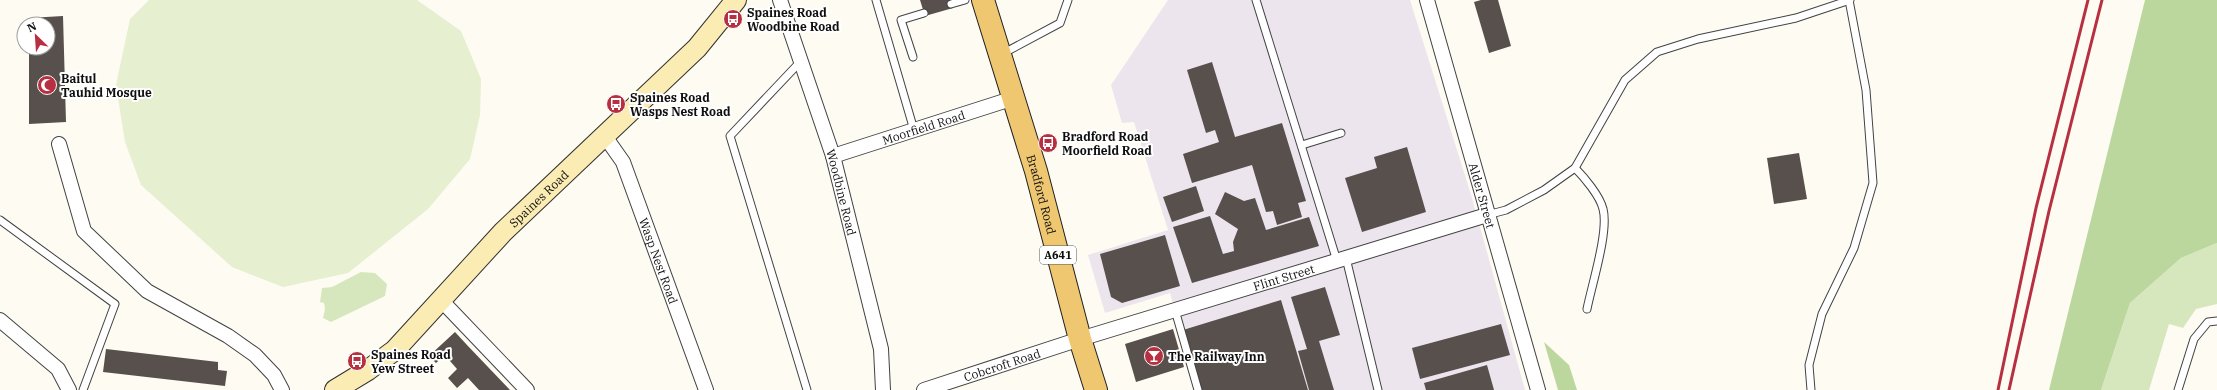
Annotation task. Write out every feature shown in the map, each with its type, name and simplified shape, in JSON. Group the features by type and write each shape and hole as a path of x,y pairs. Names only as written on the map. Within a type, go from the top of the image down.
{"main road":[{"name":"Bradford Road","path":"983,0 1036,171 1080,339 1096,390"}],"street":[{"name":"Spaines Road","path":"337,390 395,350 502,232 697,48 736,0"},
{"name":"Woodbine Road","path":"780,0 832,156 881,349 883,390"},
{"name":"Alder Street","path":"1427,0 1538,390"},
{"name":"Moorfield Road","path":"832,156 914,130 1015,102"},
{"name":"Wasp Nest Road","path":"604,135 622,162 706,390"},
{"path":"58,144 84,231 147,291 228,336 255,355 274,375 282,390"},
{"name":"Flint Street","path":"1080,339 1487,215"},
{"path":"440,299 527,390"},
{"path":"0,320 58,369 69,390"},
{"name":"Cobcroft Road","path":"924,390 1080,339"}],"lane":[{"path":"876,0 914,130"},
{"path":"951,4 965,0"},
{"path":"1000,55 1060,23 1068,0"},
{"path":"1256,0 1302,145 1342,259 1378,390"},
{"path":"1487,215 1506,210 1544,190 1575,168 1625,80 1657,52 1698,39 1796,18 1849,0 1866,90 1873,182 1854,248 1822,314 1809,365 1811,390"},
{"path":"913,57 901,20 924,13"},
{"path":"801,61 730,136 807,390"},
{"path":"1302,145 1340,133"},
{"path":"1575,168 1586,179 1603,208 1602,241 1587,309"},
{"path":"0,220 115,304 83,390"},
{"path":"1175,310 1198,390"},
{"path":"2178,390 2194,339 2208,322 2217,321"}],"shaded area":[{"path":"1168,0 1410,0 1472,198 1525,390 1198,390 1170,293 1105,313 1088,255 1168,230 1134,122 1122,123 1111,85"}],"green space":[{"path":"149,0 417,0 461,31 481,79 480,115 470,159 428,209 348,273 283,287 232,267 141,185 125,142 116,85 130,19"},
{"path":"2145,0 2217,0 2217,243 2181,258 2130,303 2101,390 2049,390"},
{"path":"2217,243 2217,304 2196,309 2183,328 2169,324 2149,390 2101,390 2130,303 2181,258"},
{"path":"361,272 375,273 387,284 385,296 331,322 323,318 325,309 324,303 320,302 322,288 332,287"},
{"path":"1544,342 1569,365 1577,390 1558,390"}],"building":[{"path":"920,0 950,0 953,8 925,16"},
{"path":"1481,0 1498,0 1511,46 1489,53 1474,2"},
{"name":"Baitul Tauhid Mosque","path":"56,16 63,16 66,122 29,124 29,56 56,56"},
{"path":"1212,62 1235,137 1282,123 1306,201 1298,203 1302,217 1277,225 1273,211 1266,212 1252,165 1192,183 1183,154 1219,142 1215,130 1206,133 1187,70"},
{"path":"1407,147 1426,212 1362,232 1345,178 1377,168 1374,157"},
{"path":"1799,153 1807,199 1774,204 1767,158"},
{"path":"1196,186 1204,211 1172,222 1163,197"},
{"path":"1225,192 1244,201 1255,198 1266,230 1309,217 1319,246 1192,283 1173,227 1210,216 1223,254 1234,251 1233,242 1238,229 1215,214"},
{"path":"1165,235 1180,286 1122,303 1111,297 1100,254"},
{"path":"1325,287 1340,335 1319,341 1334,390 1309,390 1298,351 1307,349 1291,297"},
{"path":"1281,300 1308,390 1201,390 1183,330"},
{"path":"1501,324 1510,355 1420,379 1412,348"},
{"name":"The Railway Inn","path":"1173,329 1184,367 1136,382 1125,344"},
{"path":"455,332 510,390 479,390 468,378 457,388 448,378 457,369 445,355 436,363 429,356"},
{"path":"106,349 218,362 218,370 227,371 225,386 103,372"},
{"path":"1487,365 1494,390 1426,390 1424,383"}],"railway":[{"path":"1998,390 2036,208 2088,0"},
{"path":"2009,390 2049,211 2102,0"}],"place":[{"name":"Spaines Road Woodbine Road","path":"733,19"},
{"name":"Baitul Tauhid Mosque","path":"47,85"},
{"name":"Spaines Road Wasps Nest Road","path":"616,104"},
{"name":"Bradford Road Moorfield Road","path":"1048,143"},
{"name":"The Railway Inn","path":"1154,356"},
{"name":"Spaines Road Yew Street","path":"357,361"}]}
